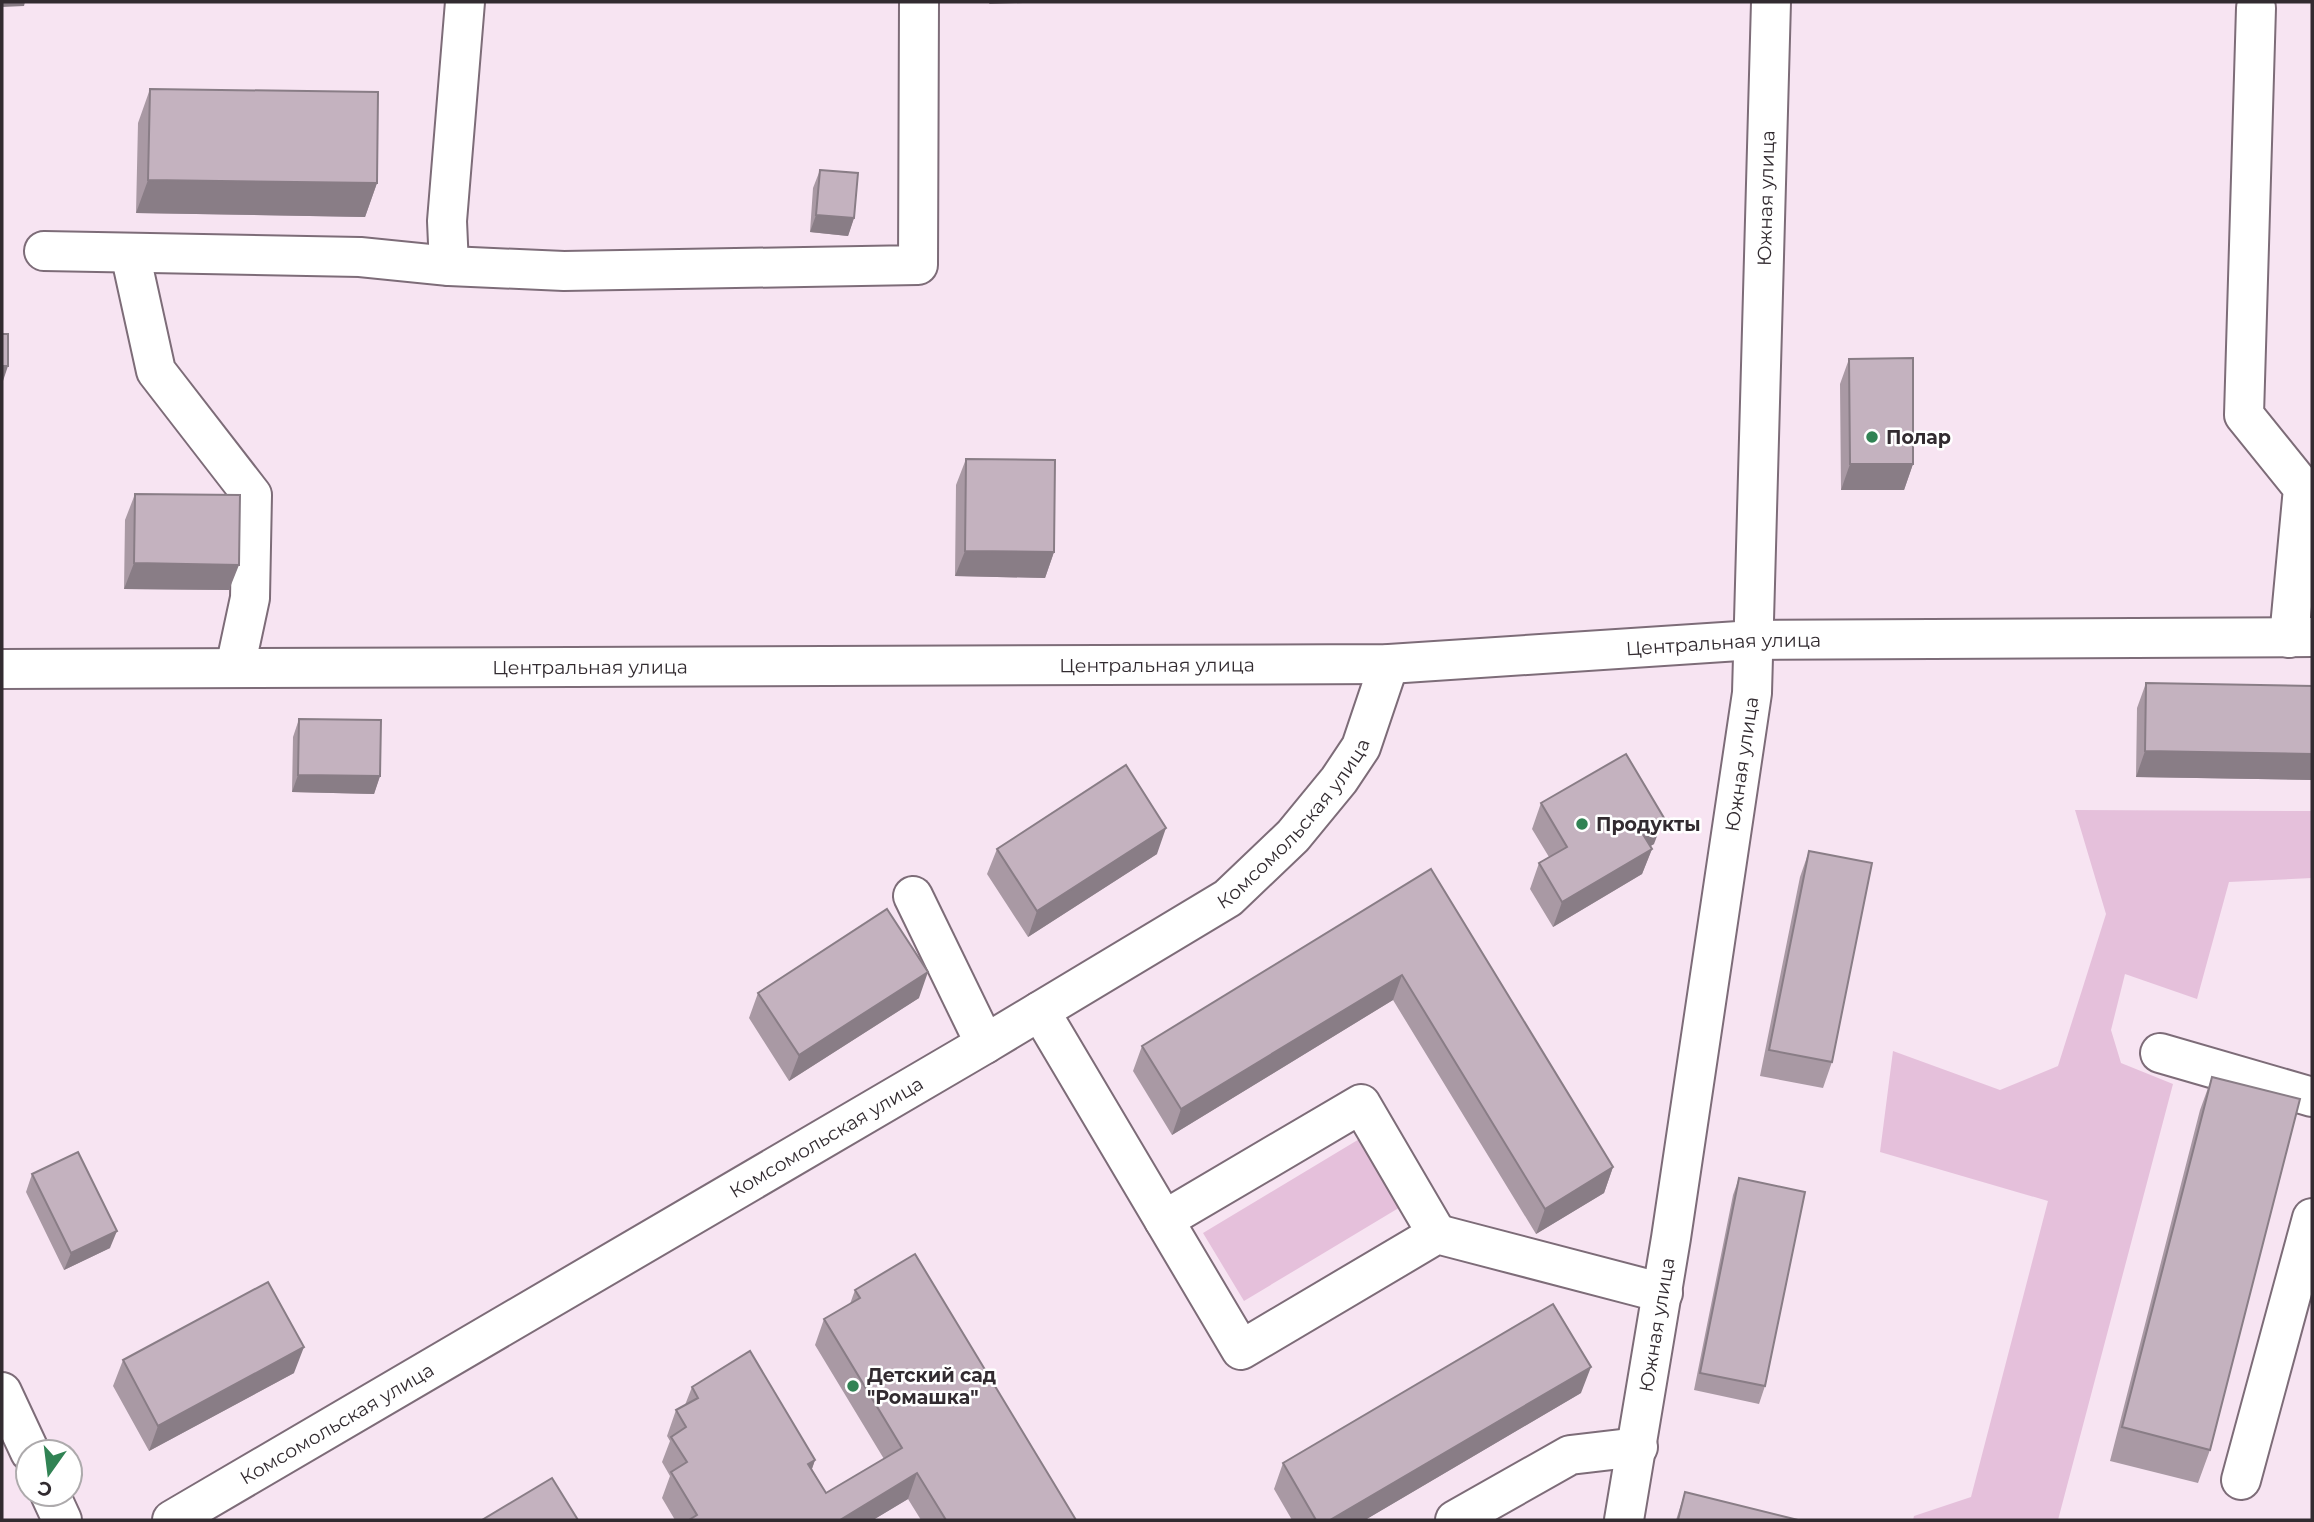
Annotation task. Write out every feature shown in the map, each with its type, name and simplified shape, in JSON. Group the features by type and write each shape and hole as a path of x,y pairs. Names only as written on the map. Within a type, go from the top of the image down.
{"street":[{"path":"449,266 447,221 465,2"},
{"path":"44,251 359,257 449,266 564,271 918,265 919,2"},
{"name":"Южная улица","path":"1624,1520 1663,1293 1752,693 1771,2"},
{"path":"2256,8 2244,415 2303,488 2300,638"},
{"path":"130,253 156,371 252,495 250,598 235,668"},
{"name":"Центральная улица","path":"2,669 1389,663 1754,640 2300,638"},
{"name":"Комсомольская улица","path":"172,1520 985,1044 1228,898 1293,836 1339,780 1361,747 1389,663"},
{"path":"913,896 985,1044"},
{"path":"1040,1011 1241,1350 1437,1234"},
{"path":"2160,1053 2312,1097"},
{"path":"1164,1220 1360,1104 1437,1234 1663,1293"},
{"path":"2241,1480 2312,1218"},
{"path":"2,1392 23,1438"},
{"path":"1455,1520 1570,1455 1638,1447"}],"shaded area":[{"path":"2075,810 2312,811 2312,878 2229,882 2197,999 2125,974 2111,1030 2121,1063 2173,1084 2058,1520 1913,1520 1914,1516 1971,1497 2048,1201 1880,1152 1893,1051 2000,1090 2058,1066 2106,914"},
{"path":"1361,1138 1402,1206 1244,1301 1203,1233"}],"building":[{"path":"150,89 378,92 377,183 148,180"},
{"path":"820,170 858,173 854,218 816,215"},
{"path":"2,334 8,334 8,366 2,366"},
{"name":"Полар","path":"1913,358 1913,464 1850,464 1849,359"},
{"path":"966,459 1055,460 1054,552 965,551"},
{"path":"135,494 240,495 239,565 134,563"},
{"path":"2146,683 2312,686 2312,754 2145,751"},
{"path":"299,719 381,720 380,776 298,775"},
{"path":"1626,754 1664,818 1641,831 1652,849 1562,902 1539,863 1567,847 1541,803"},
{"path":"1126,765 1166,828 1037,911 997,849"},
{"path":"1809,851 1872,863 1832,1062 1769,1050"},
{"path":"1431,869 1613,1167 1545,1209 1402,975 1181,1109 1142,1046"},
{"path":"887,909 928,972 799,1055 758,993"},
{"path":"2212,1077 2300,1099 2210,1450 2122,1427"},
{"path":"78,1152 117,1231 71,1253 32,1174"},
{"path":"1739,1178 1805,1192 1765,1386 1700,1373"},
{"path":"915,1254 1076,1520 946,1520 917,1473 840,1520 689,1520 697,1515 671,1472 687,1462 671,1437 686,1427 676,1410 698,1398 692,1387 750,1351 815,1460 808,1464 826,1493 902,1448 824,1319 860,1298 855,1290"},
{"path":"268,1282 304,1347 158,1426 123,1360"},
{"path":"1553,1304 1591,1367 1330,1520 1316,1520 1283,1463"},
{"path":"552,1478 578,1520 482,1520"},
{"path":"1685,1492 1798,1520 1678,1520"}],"place":[{"name":"Полар","path":"1872,437"},
{"name":"Продукты","path":"1582,824"},
{"name":"Детский сад \"Ромашка\"","path":"853,1386"}]}
